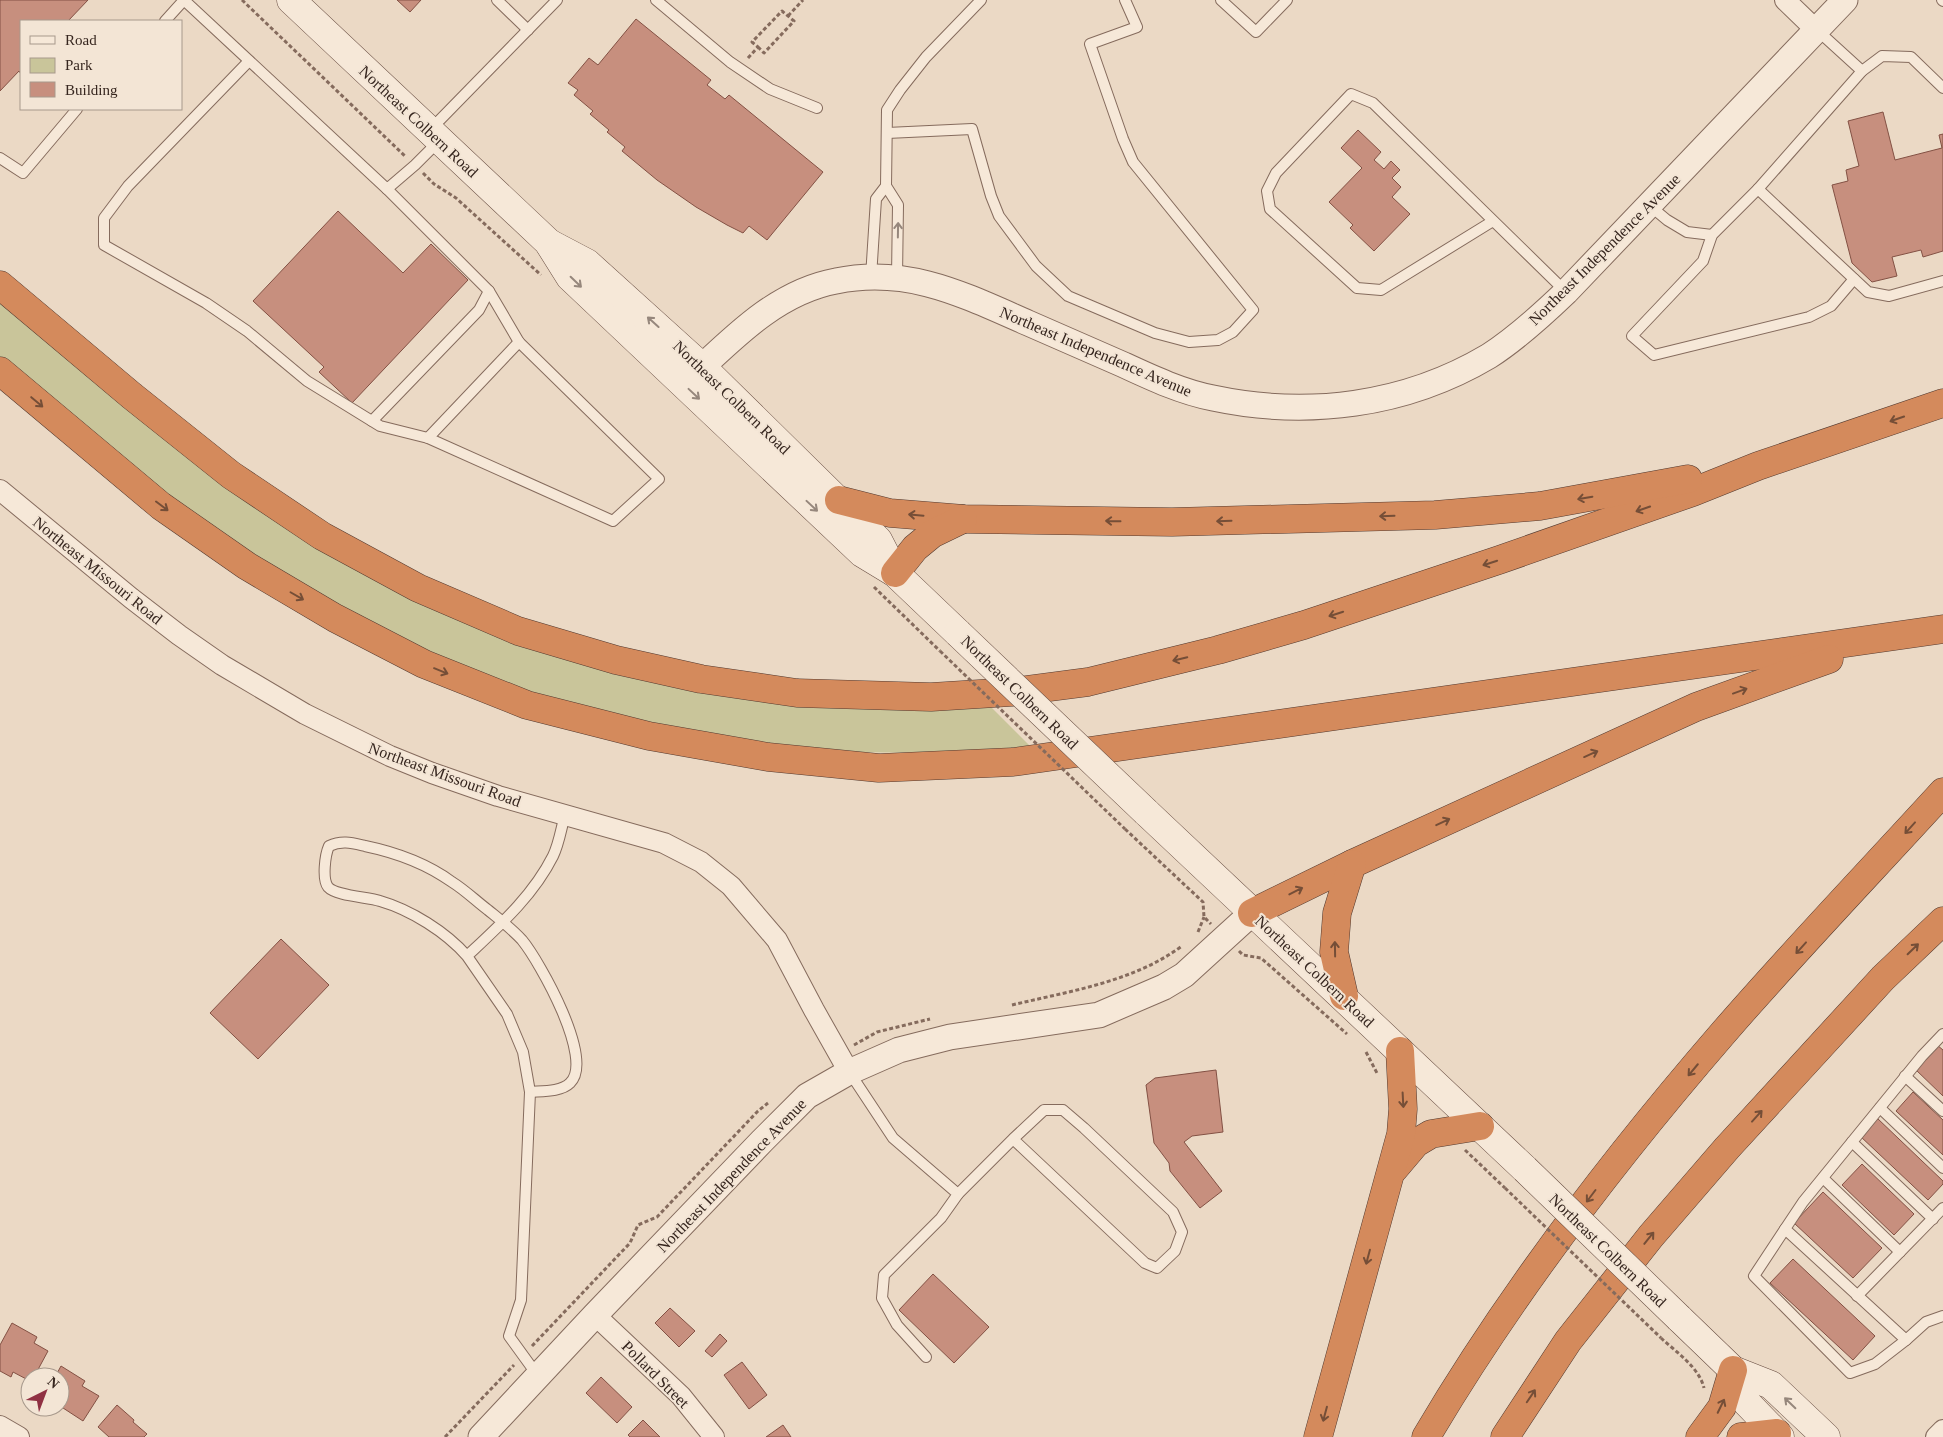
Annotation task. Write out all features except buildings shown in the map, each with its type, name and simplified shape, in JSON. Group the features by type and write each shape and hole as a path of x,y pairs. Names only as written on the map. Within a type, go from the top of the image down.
{"highway":[{"path":"0,285 132,396 231,475 322,536 418,588 518,630 616,660 701,679 797,693 930,697 1002,693 1088,682 1218,650 1304,625 1499,560 1943,403"},
{"path":"0,370 161,506 246,566 336,618 424,664 527,705 650,736 768,756 879,768 1013,762 1943,629"},
{"path":"839,500 890,513 964,519 1172,522 1445,514 1540,506 1634,490 1708,474 1821,445"},
{"path":"895,573 915,548 932,534 964,519"},
{"path":"1252,913 1352,864 1696,707 1807,666 1874,645 1943,629"},
{"path":"1426,1437 1516,1295 1616,1162 1724,1032 1943,792"},
{"path":"1344,996 1334,952 1337,913 1352,864"},
{"path":"1504,1437 1568,1341 1651,1236 1727,1148 1883,978 1943,921"},
{"path":"1318,1437 1401,1134 1403,1109 1400,1051"},
{"path":"1391,1174 1416,1143 1431,1134 1480,1126"},
{"path":"1700,1437 1722,1407 1733,1370"},
{"path":"1741,1437 1779,1435"}],"main road":[{"name":"Northeast Colbern Road","path":"291,0 548,242 587,263 702,367 839,500 878,540 895,573 949,642 1146,812 1252,913 1344,996 1733,1370 1771,1385 1826,1437"},
{"name":"Northeast Colbern Road","path":"548,242 570,277 862,553 895,573"},
{"name":"Northeast Colbern Road","path":"1733,1370 1747,1403 1779,1435"}],"street":[{"path":"1785,0 1816,30"},
{"name":"Northeast Independence Avenue","path":"702,367 728,342 770,308 805,289 836,280 897,277 931,284 975,300 1166,384 1212,398 1260,406 1308,409 1358,404 1406,392 1448,376 1496,350 1526,329 1566,292 1845,0"},
{"name":"Northeast Missouri Road","path":"0,490 130,598 179,635 222,665 305,714 390,756 432,773 498,796 664,843 701,862 731,886 777,940 844,1063"},
{"name":"Northeast Independence Avenue","path":"481,1437 762,1141 807,1096 844,1063 950,1037 1099,1015 1164,988 1184,975 1252,913"},
{"name":"Pollard Street","path":"595,1315 681,1396 714,1437"},
{"path":"0,1426 19,1437"},
{"path":"1936,1437 1943,1430"}],"lane":[{"path":"166,20 184,0 386,189 489,291 519,342 658,479 613,521 428,438 380,426 307,382 247,331 206,303 104,245 104,218 128,186 249,61"},
{"path":"496,0 528,30"},
{"path":"386,189 415,165 434,136 557,0"},
{"path":"656,0 730,62 770,89 817,108"},
{"path":"897,277 898,205 886,186 887,110 926,57 981,0"},
{"path":"887,133 972,129 991,196 999,216 1036,266 1068,296 1155,334 1189,342 1218,340 1233,332 1253,310 1133,162 1123,139 1090,44 1136,27 1124,0"},
{"path":"1221,0 1256,32 1287,0"},
{"path":"1816,30 1862,71"},
{"path":"1854,279 1831,306 1809,317 1654,355 1632,336 1703,262 1712,235 1758,190 1862,71 1882,56 1911,57 1943,88"},
{"path":"1493,221 1381,290 1357,288 1270,209 1267,191 1276,173 1351,94 1372,103 1566,292"},
{"path":"0,158 23,173 76,110"},
{"path":"871,277 876,199 886,186"},
{"path":"1758,190 1868,292 1889,296 1943,281"},
{"path":"1649,205 1667,220 1687,232 1712,235"},
{"path":"372,421 479,310 489,291"},
{"path":"428,438 519,342"},
{"path":"467,956 503,923 537,883 554,855 565,816"},
{"path":"530,1092 563,1088 577,1074 578,1061 570,1030 554,992 522,940 451,881 391,852 346,842 338,842 329,846 325,855 325,880 328,887 335,892 380,901 426,922 467,956 507,1014 523,1052 530,1092 521,1300 509,1336 538,1376"},
{"path":"1943,1034 1922,1056 1823,1178 1785,1229 1754,1276 1850,1373 1875,1364 1926,1322 1943,1316"},
{"path":"844,1063 894,1138 958,1194"},
{"path":"1906,1076 1943,1111"},
{"path":"1880,1108 1943,1168"},
{"path":"926,1357 897,1325 882,1298 884,1275 941,1218 958,1194 1013,1139 1044,1110 1063,1110 1173,1212 1182,1232 1175,1250 1157,1268 1145,1263 1013,1139"},
{"path":"1852,1142 1933,1219"},
{"path":"1823,1178 1900,1252"},
{"path":"1858,1296 1943,1208"},
{"path":"1785,1229 1906,1340"}],"path":[{"path":"788,16 803,0"},
{"path":"782,10 788,16 794,21 764,53 752,42 782,10"},
{"path":"748,59 758,47"},
{"path":"949,642 1125,829 1203,902 1204,917 1201,928 1194,937"},
{"path":"1204,917 1243,955 1261,958 1352,1039"},
{"path":"1007,1006 1115,980 1165,958 1187,943"},
{"path":"844,1063 877,1032 931,1019"},
{"path":"1359,1045 1366,1052 1379,1076"},
{"path":"445,1437 630,1243 638,1225 657,1217 758,1111 772,1099"},
{"path":"1463,1148 1661,1338"}],"green space":[{"path":"0,299 159,434 475,625 581,664 671,686 743,699 816,706 990,706 1032,748 929,753 850,752 760,746 670,731 489,680 388,636 278,574 170,499 0,359"}]}
